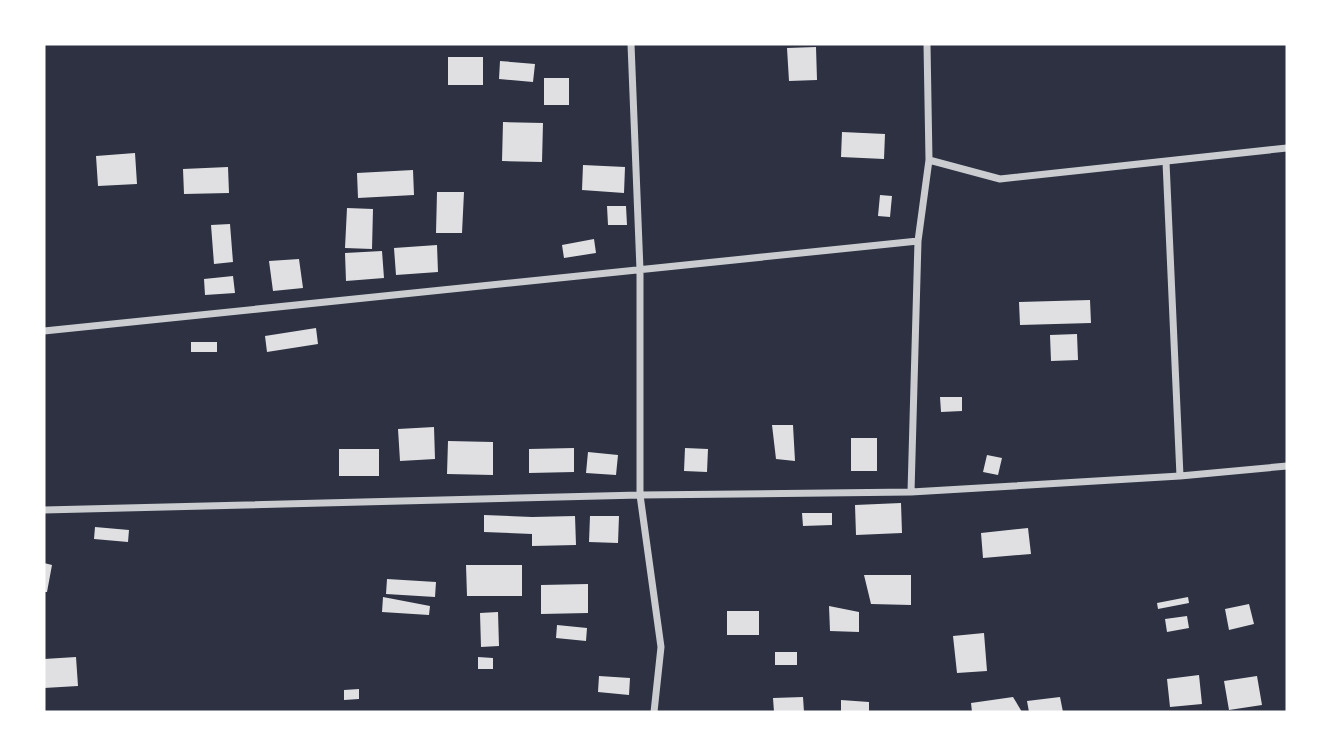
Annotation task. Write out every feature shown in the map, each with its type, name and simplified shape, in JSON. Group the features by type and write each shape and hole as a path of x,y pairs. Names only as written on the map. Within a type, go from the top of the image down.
{"street":[{"path":"631,44 640,270 640,495 661,648 653,712"},
{"path":"911,492 918,241 929,160 927,44"},
{"path":"929,160 1000,179 1287,148"},
{"path":"1166,162 1180,475"},
{"path":"44,331 918,241"},
{"path":"44,510 640,495 911,492 1287,466"}],"building":[{"path":"816,47 817,80 789,81 787,48"},
{"path":"448,57 483,57 483,85 448,85"},
{"path":"500,61 535,64 533,82 499,79"},
{"path":"544,78 569,78 569,105 544,105"},
{"path":"503,122 543,123 542,162 502,161"},
{"path":"842,132 885,134 884,159 841,157"},
{"path":"135,153 137,184 98,186 96,156"},
{"path":"583,165 625,167 624,193 582,190"},
{"path":"228,167 229,193 184,194 183,169"},
{"path":"413,170 414,195 358,198 357,173"},
{"path":"437,192 464,192 462,233 436,233"},
{"path":"880,195 892,196 890,217 878,216"},
{"path":"607,206 626,206 627,225 608,225"},
{"path":"347,208 373,209 372,249 345,248"},
{"path":"230,224 233,262 214,264 211,225"},
{"path":"594,239 596,253 564,258 562,245"},
{"path":"437,245 438,272 396,275 394,248"},
{"path":"382,251 384,278 346,281 345,253"},
{"path":"299,259 303,288 273,291 269,261"},
{"path":"233,276 235,293 205,295 204,279"},
{"path":"1090,300 1091,323 1020,325 1019,302"},
{"path":"316,328 318,344 267,352 265,336"},
{"path":"1077,334 1078,360 1051,361 1050,335"},
{"path":"191,342 217,342 217,352 191,352"},
{"path":"940,397 962,397 962,411 941,412"},
{"path":"772,425 793,425 795,461 776,459"},
{"path":"434,427 435,459 400,461 398,429"},
{"path":"851,438 877,438 877,471 851,471"},
{"path":"448,441 493,442 493,475 447,474"},
{"path":"574,448 574,472 529,473 529,449"},
{"path":"685,448 708,449 707,472 684,471"},
{"path":"339,449 379,449 379,476 339,476"},
{"path":"588,452 618,455 616,475 586,473"},
{"path":"987,455 1002,458 998,475 983,472"},
{"path":"901,503 902,533 856,535 855,505"},
{"path":"802,513 832,513 832,525 803,526"},
{"path":"484,515 575,516 576,545 532,546 532,534 484,532"},
{"path":"590,516 619,516 618,543 589,542"},
{"path":"95,527 129,530 128,542 94,539"},
{"path":"1028,528 1031,554 983,558 981,533"},
{"path":"44,563 52,565 47,592 44,592"},
{"path":"466,565 522,565 522,596 467,596"},
{"path":"864,575 911,575 911,605 871,604"},
{"path":"387,579 436,582 435,597 386,594"},
{"path":"588,584 588,613 541,614 541,585"},
{"path":"383,597 430,606 429,615 382,612"},
{"path":"1188,597 1189,603 1158,609 1157,603"},
{"path":"1249,604 1254,624 1229,630 1225,609"},
{"path":"829,606 859,612 859,632 830,631"},
{"path":"727,611 759,611 759,635 727,635"},
{"path":"498,612 499,646 481,647 480,613"},
{"path":"1187,616 1189,628 1167,632 1165,619"},
{"path":"557,625 587,628 586,641 556,638"},
{"path":"984,633 987,671 957,673 953,636"},
{"path":"775,652 797,652 797,665 775,665"},
{"path":"76,657 78,686 44,688 44,659"},
{"path":"478,657 493,658 493,669 478,669"},
{"path":"1199,675 1202,704 1170,707 1167,679"},
{"path":"599,676 630,678 629,695 598,692"},
{"path":"1257,676 1262,705 1229,710 1224,681"},
{"path":"359,689 359,699 344,700 344,690"},
{"path":"803,697 804,712 774,712 773,698"},
{"path":"1013,697 1022,712 972,712 971,703"},
{"path":"1060,697 1063,712 1029,712 1027,701"},
{"path":"841,700 869,702 869,712 841,712"}]}
